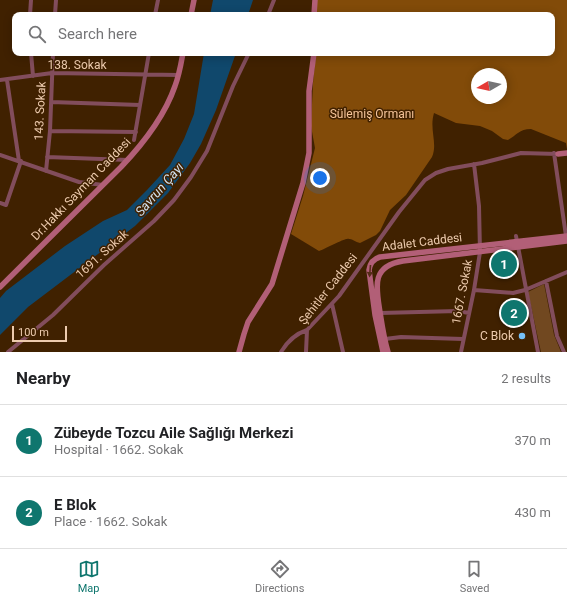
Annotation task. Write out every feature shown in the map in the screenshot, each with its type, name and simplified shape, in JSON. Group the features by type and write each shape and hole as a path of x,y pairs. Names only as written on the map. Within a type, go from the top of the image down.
{"street":[{"path":"30,12 31,0"},
{"path":"55,12 56,0"},
{"path":"156,12 158,0"},
{"path":"192,12 194,0"},
{"path":"269,12 274,0"},
{"path":"314,12 315,0"},
{"path":"32,56 33,76"},
{"name":"143. Sokak","path":"46,171 50,131 53,56"},
{"path":"134,140 148,56"},
{"name":"Dr.Hakkı Sayman Caddesi","path":"0,287 128,160 159,118 172,94 182,56"},
{"name":"1691. Sokak","path":"8,352 53,314 100,269 154,221 174,200 207,151 231,91 248,56"},
{"path":"239,352 248,322 272,284 303,183 309,153 309,91 314,56"},
{"name":"138. Sokak","path":"0,80 52,73 178,75"},
{"path":"0,202 6,205 20,161 7,80"},
{"path":"51,102 140,105"},
{"path":"50,131 136,132"},
{"name":"Şehitler Caddesi","path":"306,352 307,330 332,304 394,218 420,184 425,180 442,170 521,154 556,154"},
{"path":"388,352 376,284 379,276 387,267 403,261 517,242 567,238 556,154 567,154"},
{"path":"0,155 79,182 103,185"},
{"path":"47,157 128,160"},
{"name":"1667. Sokak","path":"461,352 474,290 480,249 480,206 474,164"},
{"path":"517,242 538,352"},
{"name":"Adalet Caddesi","path":"383,352 375,315 369,270 372,262 380,257 480,249"},
{"path":"474,290 513,293 526,290 567,272"},
{"path":"546,281 557,336 564,352"},
{"path":"332,304 343,352"},
{"path":"380,313 458,311 469,313"},
{"path":"281,352 290,340 299,332 307,330"},
{"path":"385,339 401,337 463,339"}],"shaded area":[{"path":"544,284 554,335 561,352 541,352 528,292"}],"green space":[{"name":"Sülemiş Ormanı","path":"314,0 567,0 567,149 566,143 531,129 521,131 508,140 503,139 492,131 480,126 456,123 434,113 432,125 434,152 432,157 406,195 390,210 380,231 376,235 360,243 347,239 319,251 291,234 303,196 315,148 311,126 316,56 555,56 555,12 316,12"}],"water":[{"path":"213,0 253,0 249,12 211,12"},
{"name":"Savrun Çayı","path":"204,56 235,56 216,110 201,144 190,163 168,193 135,226 28,307 0,335 0,298 6,291 65,246 103,221 127,210 170,165 184,139 194,114"}],"place":[{"name":"Zübeyde Tozcu Aile Sağlığı Merkezi","path":"504,264"},
{"name":"E Blok","path":"514,313"},
{"name":"C Blok","path":"522,336"}]}
